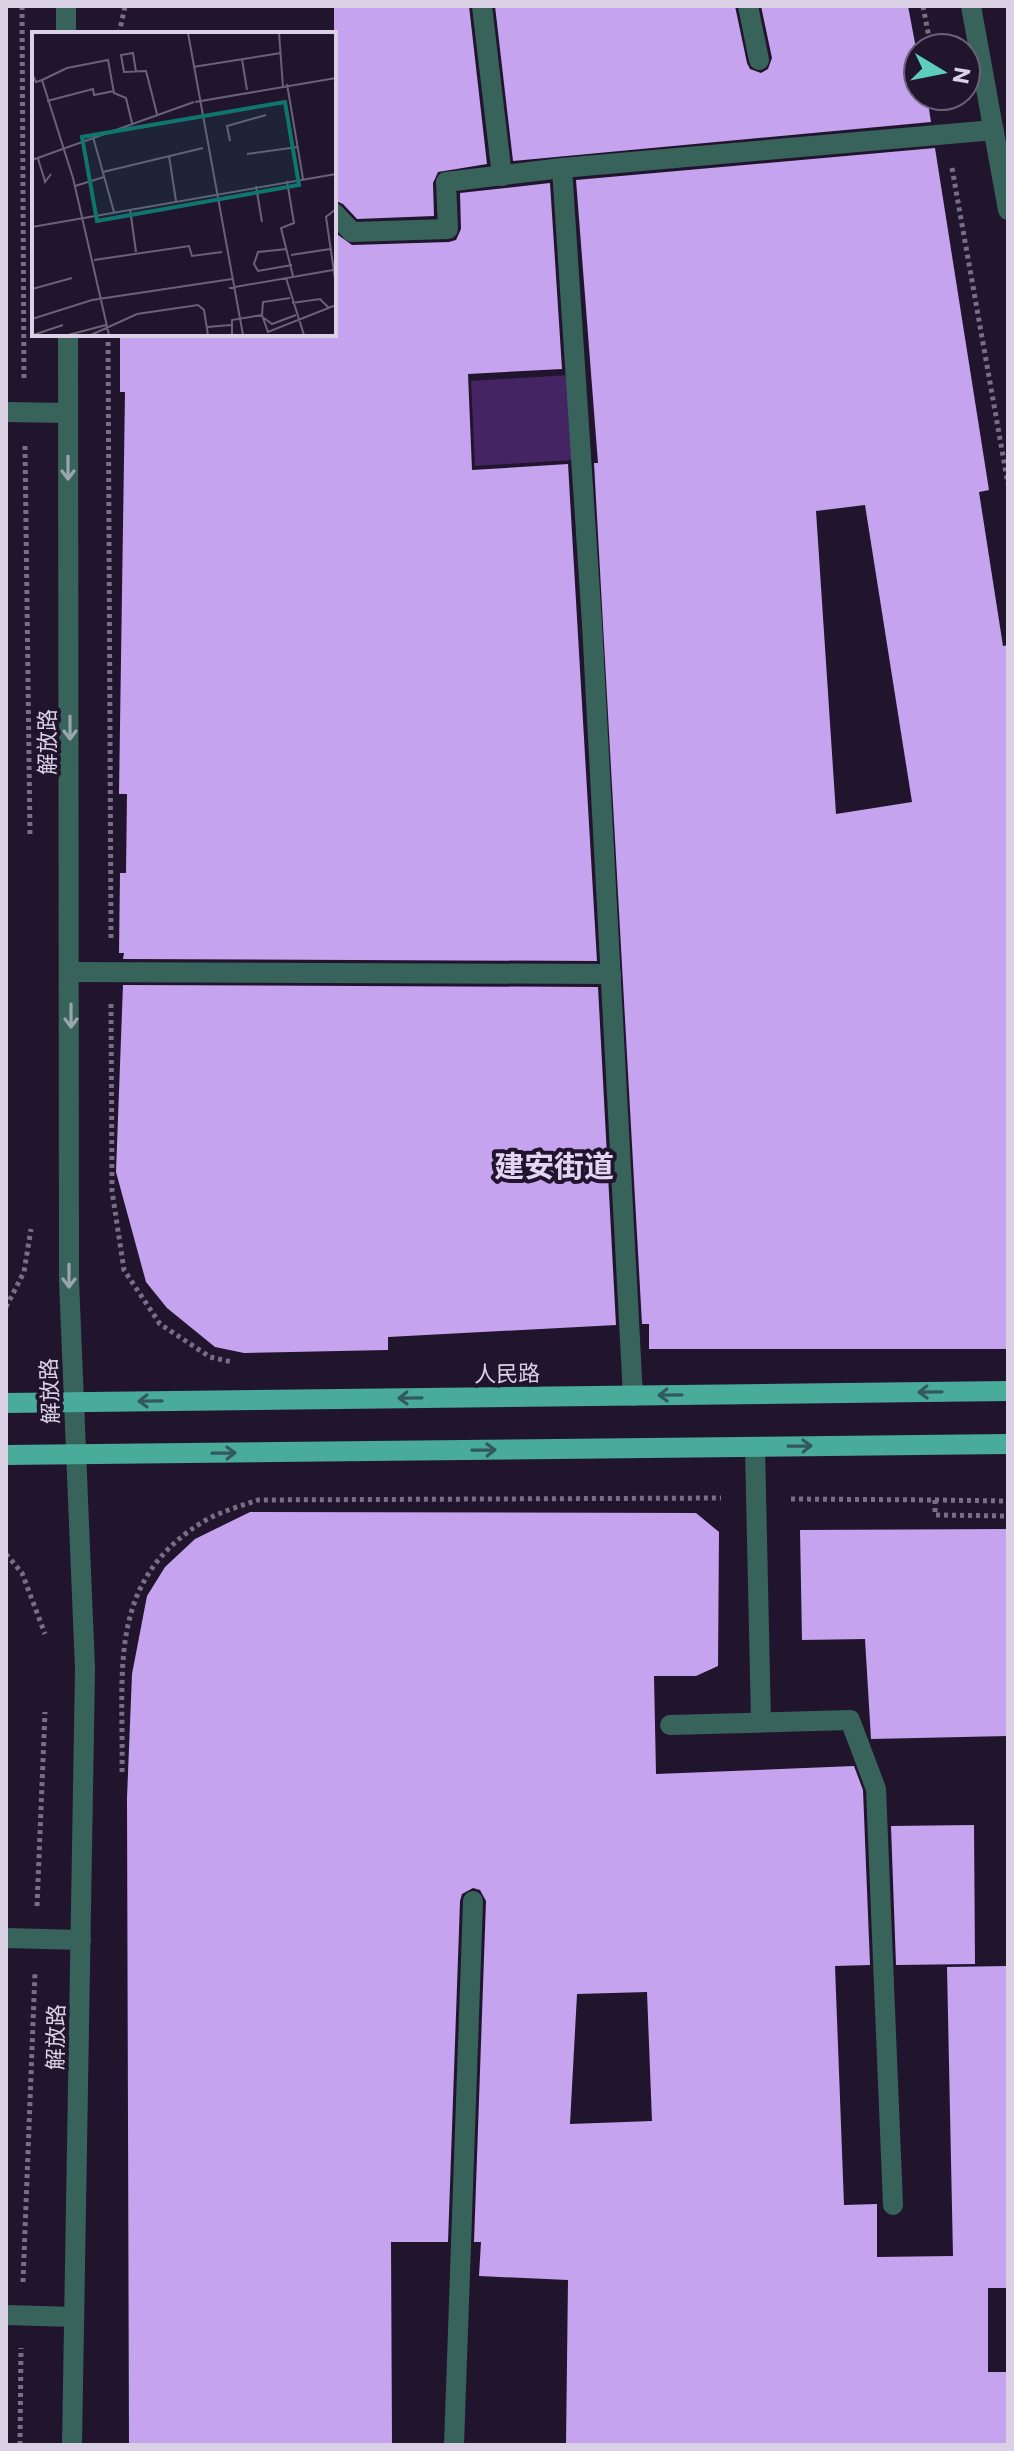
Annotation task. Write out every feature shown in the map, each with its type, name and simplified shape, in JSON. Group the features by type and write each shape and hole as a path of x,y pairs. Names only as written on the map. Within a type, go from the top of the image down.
{"main road":[{"name":"人民路","path":"6,1403 1008,1391"},
{"path":"6,1455 1008,1444"}],"street":[{"path":"66,6 66,32"},
{"path":"482,6 502,176"},
{"path":"748,6 759,60"},
{"path":"971,6 1008,210"},
{"path":"336,215 352,232 448,229 446,182 562,168 994,130"},
{"path":"562,168 633,1396"},
{"name":"解放路","path":"68,336 69,1280 85,1669 72,2445"},
{"path":"15,412 68,413"},
{"path":"71,972 611,974"},
{"path":"755,1447 761,1722"},
{"path":"670,1725 850,1720 876,1789 893,2205"},
{"path":"454,2445 473,1901"},
{"path":"6,1938 81,1940"},
{"path":"14,2315 74,2317"}],"path":[{"path":"22,6 15,412 30,842"},
{"path":"119,32 125,6"},
{"path":"923,6 928,32"},
{"path":"946,134 1008,484"},
{"path":"108,336 112,1191 124,1270 160,1324 210,1357 241,1364"},
{"path":"6,1307 24,1272 32,1218"},
{"path":"122,1778 124,1651 129,1609 145,1576 168,1549 208,1519 258,1500 1008,1501"},
{"path":"935,1500 935,1515 1008,1516"},
{"path":"6,1554 22,1573 45,1630 46,1645"},
{"path":"20,2445 14,2315 46,1708"}],"shaded area":[{"path":"569,375 573,460 475,466 471,381"}],"building":[{"path":"334,6 469,6 487,164 438,172 433,183 434,216 357,219 336,201"},
{"path":"495,6 735,6 747,63 750,69 761,73 768,69 772,58 761,6 908,6 913,32 902,32 902,112 929,112 931,122 513,161"},
{"path":"935,148 989,490 979,492 1003,646 1008,645 1008,1349 649,1349 649,1324 642,1324 594,463 598,463 576,180","holes":["865,505 912,802 836,814 816,511"]},
{"path":"550,183 562,369 468,374 472,470 568,464 597,961 123,959 124,953 119,953 120,873 126,873 127,794 119,794 125,392 120,392 120,336 336,336 336,233 352,245 456,240 461,229 460,193"},
{"path":"123,985 598,987 616,1325 388,1337 388,1350 244,1353 215,1347 167,1308 146,1282 116,1172"},
{"path":"250,1512 696,1513 719,1532 718,1666 696,1676 654,1676 656,1774 854,1766 863,1790 870,1965 835,1966 844,2205 877,2204 877,2257 953,2256 947,1967 1008,1966 1008,2288 988,2288 988,2372 1008,2372 1008,2445 566,2445 568,2280 479,2276 481,2242 474,2242 486,1901 480,1890 473,1888 462,1894 460,1901 448,2242 391,2242 392,2445 129,2445 127,1798 132,1674 147,1596 165,1567 195,1539","holes":["647,1992 652,2121 570,2124 577,1994"]},
{"path":"1008,1529 1008,1736 871,1739 865,1639 802,1640 800,1530"},
{"path":"974,1825 975,1964 896,1965 891,1826"}],"district":[{"name":"建安街道","path":"554,1164"}]}
